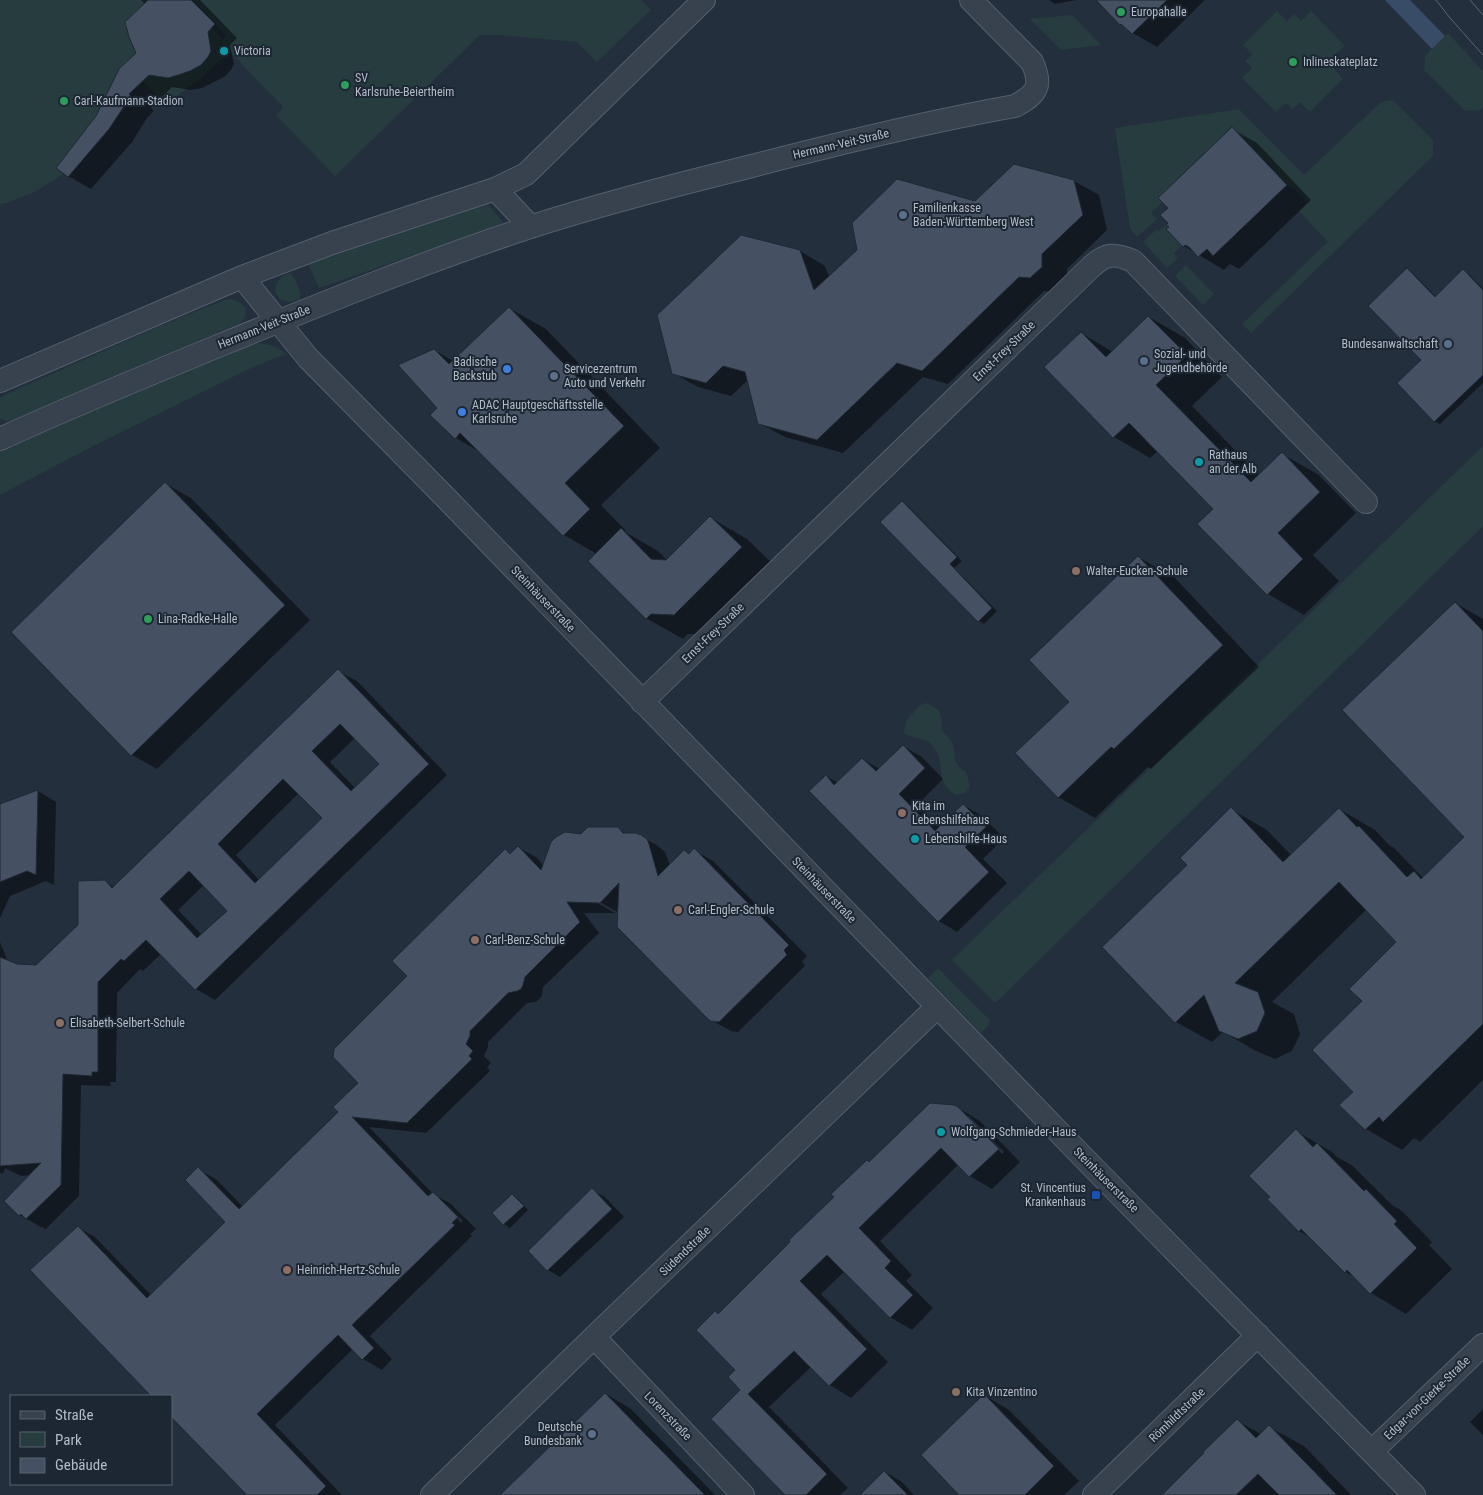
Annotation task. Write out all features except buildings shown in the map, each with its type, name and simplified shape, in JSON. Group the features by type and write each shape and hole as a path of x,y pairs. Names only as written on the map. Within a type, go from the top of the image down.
{"street":[{"path":"0,381 242,278 332,242 495,189 526,174 704,0"},
{"name":"Hermann-Veit-Straße","path":"0,439 72,406 278,321 382,280 531,227 680,183 800,153 870,136 1015,106 1033,94 1038,83 1038,74 1032,62 971,0"},
{"path":"495,189 531,227"},
{"name":"Ernst-Frey-Straße","path":"642,702 1100,258 1111,255 1122,256 1133,261 1366,502"},
{"name":"Steinhäuserstraße","path":"242,278 308,358 442,493 937,1007 1414,1495"},
{"name":"Südendstraße","path":"432,1495 937,1007"},
{"name":"Römhildtstraße","path":"1094,1495 1258,1335"},
{"name":"Lorenzstraße","path":"594,1337 743,1495"},
{"name":"Edgar-von-Gierke-Straße","path":"1372,1451 1483,1345"}],"green space":[{"path":"0,0 641,0 651,10 597,62 577,42 480,35 335,176 276,115 283,107 221,42 226,35 215,24 212,28 222,38 220,41 229,52 200,79 166,104 139,77 125,105 70,169 34,192 0,204"},
{"name":"Inlineskateplatz","path":"1277,11 1287,21 1294,14 1301,21 1311,11 1345,46 1335,55 1341,62 1334,69 1343,79 1310,112 1300,102 1293,109 1286,103 1276,112 1242,78 1252,68 1245,61 1252,54 1243,45"},
{"path":"1072,15 1101,45 1061,50 1030,19"},
{"path":"1448,33 1483,71 1483,107 1480,110 1465,111 1424,70 1425,56"},
{"path":"1393,100 1433,140 1433,156 1251,333 1242,324 1328,242 1299,211 1308,202 1295,189 1287,185 1232,127 1159,197 1163,202 1151,213 1157,219 1137,237 1130,229 1115,128 1239,109 1304,175 1381,102"},
{"path":"488,204 504,224 319,288 308,264"},
{"path":"1166,225 1182,245 1174,253 1178,258 1167,268 1143,242 1156,230 1159,231"},
{"path":"1186,265 1214,294 1203,305 1175,276"},
{"path":"290,273 296,281 300,296 300,299 291,302 279,298 276,293 278,282 282,277"},
{"path":"227,299 238,301 246,309 245,318 239,324 9,422 0,419 0,397 155,328"},
{"path":"255,343 272,346 286,354 249,369 91,447 0,495 0,451 168,378"},
{"path":"1483,446 1483,526 995,1003 952,960"},
{"path":"927,703 939,710 942,720 941,730 953,745 955,760 959,767 966,772 970,786 966,793 956,795 948,789 942,778 937,753 932,745 925,740 904,733 906,721 920,705"},
{"path":"938,968 990,1020 989,1025 981,1033 928,978"}],"water":[{"path":"1385,0 1410,0 1445,36 1432,49"}],"tram line":[{"path":"1436,0 1483,55"},
{"path":"1470,0 1483,15"}],"place":[{"name":"Europahalle","path":"1121,12"},
{"name":"Victoria","path":"224,51"},
{"name":"Inlineskateplatz","path":"1293,62"},
{"name":"SV Karlsruhe-Beiertheim","path":"345,85"},
{"name":"Carl-Kaufmann-Stadion","path":"64,101"},
{"name":"Familienkasse Baden-Württemberg West","path":"903,215"},
{"name":"Bundesanwaltschaft","path":"1448,344"},
{"name":"Sozial- und Jugendbehörde","path":"1144,361"},
{"name":"Badische Backstub","path":"507,369"},
{"name":"Servicezentrum Auto und Verkehr","path":"554,376"},
{"name":"ADAC Hauptgeschäftsstelle Karlsruhe","path":"462,412"},
{"name":"Rathaus an der Alb","path":"1199,462"},
{"name":"Walter-Eucken-Schule","path":"1076,571"},
{"name":"Lina-Radke-Halle","path":"148,619"},
{"name":"Kita im Lebenshilfehaus","path":"902,813"},
{"name":"Lebenshilfe-Haus","path":"915,839"},
{"name":"Carl-Engler-Schule","path":"678,910"},
{"name":"Carl-Benz-Schule","path":"475,940"},
{"name":"Elisabeth-Selbert-Schule","path":"60,1023"},
{"name":"Wolfgang-Schmieder-Haus","path":"941,1132"},
{"name":"St. Vincentius Krankenhaus","path":"1096,1195"},
{"name":"Heinrich-Hertz-Schule","path":"287,1270"},
{"name":"Kita Vinzentino","path":"956,1392"},
{"name":"Deutsche Bundesbank","path":"592,1434"}]}
